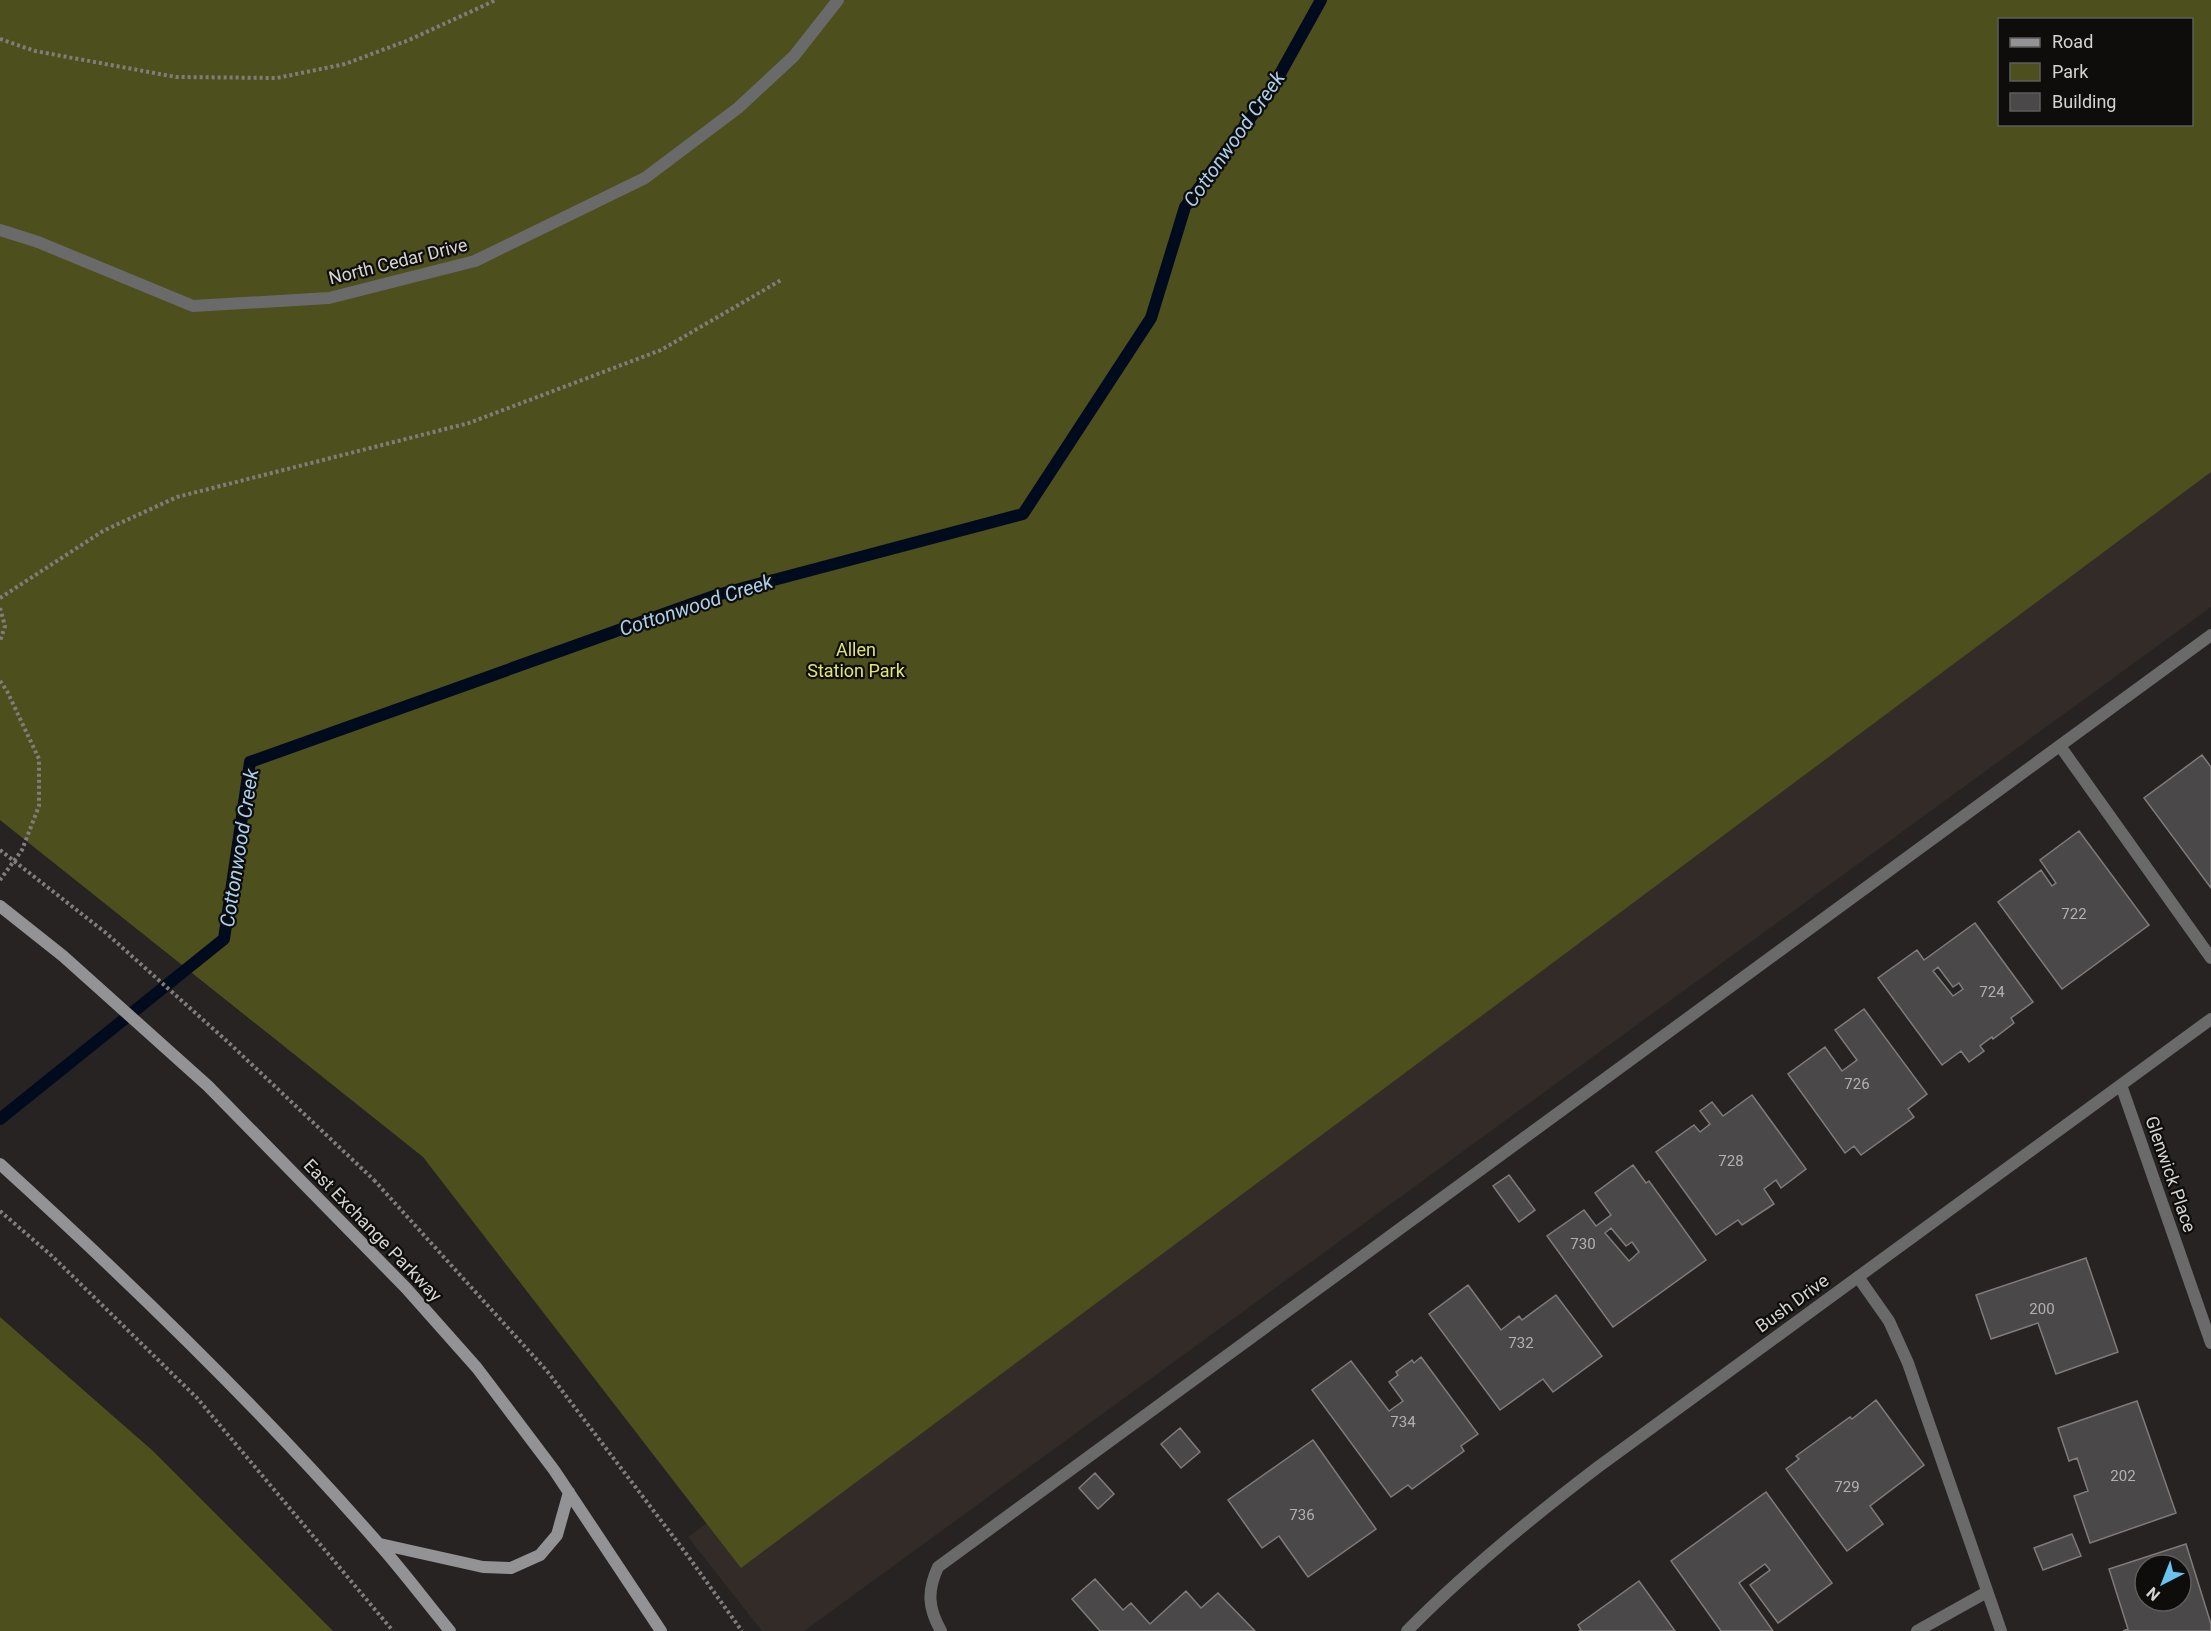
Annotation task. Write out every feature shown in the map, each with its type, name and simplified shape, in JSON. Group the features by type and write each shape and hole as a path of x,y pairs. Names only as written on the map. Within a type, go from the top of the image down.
{"main road":[{"name":"East Exchange Parkway","path":"0,906 63,956 208,1086 406,1288 477,1368 569,1492 661,1631"},
{"path":"0,1164 63,1221 212,1365 304,1460 380,1544 450,1631"},
{"path":"380,1544 483,1566 511,1568 540,1555 557,1535 569,1492"}],"street":[{"name":"North Cedar Drive","path":"0,230 38,242 193,306 329,298 475,261 645,178 738,108 794,56 838,0"},
{"path":"940,1631 933,1617 929,1600 931,1583 938,1567 2211,635"},
{"path":"2060,746 2211,958"},
{"name":"Bush Drive","path":"1407,1631 1467,1574 1532,1518 1598,1467 2211,1019"},
{"name":"Glenwick Place","path":"2121,1085 2211,1343"},
{"path":"1858,1277 1889,1321 1908,1364 2001,1631"},
{"path":"1917,1631 1988,1592"}],"path":[{"path":"0,39 35,51 176,77 277,78 345,64 409,40 496,0"},
{"path":"0,598 103,531 177,497 469,423 661,350 783,279"},
{"path":"0,608 5,626 0,641"},
{"path":"0,681 39,759 39,806 22,850 0,880"},
{"path":"0,850 115,941 228,1042 374,1180 547,1371 742,1631"},
{"path":"0,1211 52,1256 197,1398 393,1631"}],"shaded area":[{"path":"2211,430 2211,607 804,1631 762,1631 688,1537"}],"green space":[{"name":"Allen Station Park","path":"0,0 2211,0 2211,472 741,1568 423,1157 0,820"},
{"path":"0,1317 153,1451 333,1631 0,1631"}],"building":[{"path":"2202,755 2211,767 2211,888 2144,798"},
{"path":"2079,831 2149,925 2062,989 1998,902 2041,870 2052,886 2056,883 2040,860"},
{"path":"1975,923 2033,1002 2011,1018 2014,1023 1980,1046 1984,1051 1969,1062 1961,1051 1942,1065 1878,978 1917,950 1924,960","holes":["1938,967 1953,987 1959,983 1963,989 1953,996 1933,971"]},
{"path":"1864,1009 1927,1094 1908,1109 1914,1117 1861,1155 1854,1146 1845,1153 1788,1074 1825,1047 1842,1071 1857,1060 1835,1030"},
{"path":"1752,1095 1806,1169 1781,1188 1776,1180 1764,1189 1774,1204 1742,1225 1738,1220 1716,1235 1656,1152 1694,1125 1700,1132 1710,1124 1700,1111 1712,1102 1723,1116"},
{"path":"1633,1165 1646,1183 1649,1181 1706,1260 1613,1327 1547,1236 1584,1210 1596,1226 1611,1215 1595,1193","holes":["1611,1228 1626,1246 1632,1242 1639,1252 1629,1261 1605,1233"]},
{"path":"1509,1175 1535,1210 1519,1222 1493,1186"},
{"path":"2086,1258 2118,1352 2056,1374 2038,1323 1991,1339 1976,1295"},
{"path":"1468,1285 1501,1330 1519,1316 1522,1320 1556,1295 1602,1356 1553,1392 1543,1379 1500,1410 1429,1314"},
{"path":"1421,1357 1478,1434 1461,1446 1464,1451 1412,1489 1408,1485 1391,1497 1312,1390 1351,1361 1389,1411 1403,1401 1389,1382 1398,1375 1396,1372 1412,1360 1414,1363"},
{"path":"1876,1400 1924,1465 1870,1506 1883,1524 1847,1551 1786,1469 1799,1459 1796,1456 1850,1417 1852,1419"},
{"path":"2137,1401 2176,1513 2090,1543 2074,1496 2088,1491 2077,1458 2069,1461 2058,1428"},
{"path":"1180,1428 1200,1452 1181,1468 1161,1444"},
{"path":"1313,1440 1376,1529 1308,1577 1279,1536 1262,1548 1228,1500"},
{"path":"1095,1473 1114,1494 1098,1509 1079,1488"},
{"path":"1766,1492 1832,1583 1778,1623 1750,1585 1770,1570 1765,1564 1739,1583 1773,1631 1721,1631 1671,1561"},
{"path":"2072,1534 2081,1556 2043,1570 2034,1548"},
{"path":"2186,1544 2189,1553 2158,1553"},
{"path":"2133,1561 2133,1613 2193,1613 2193,1566 2211,1624 2211,1631 2123,1631 2128,1629 2109,1569"},
{"path":"1095,1579 1123,1610 1131,1603 1150,1624 1186,1591 1201,1608 1218,1593 1255,1631 1100,1631 1072,1599"},
{"path":"1639,1581 1675,1631 1579,1631 1581,1630 1578,1625"}],"waterway":[{"name":"Cottonwood Creek","path":"0,1119 224,939 250,762 717,595 1023,514 1151,318 1185,207 1271,90 1321,0"}]}
